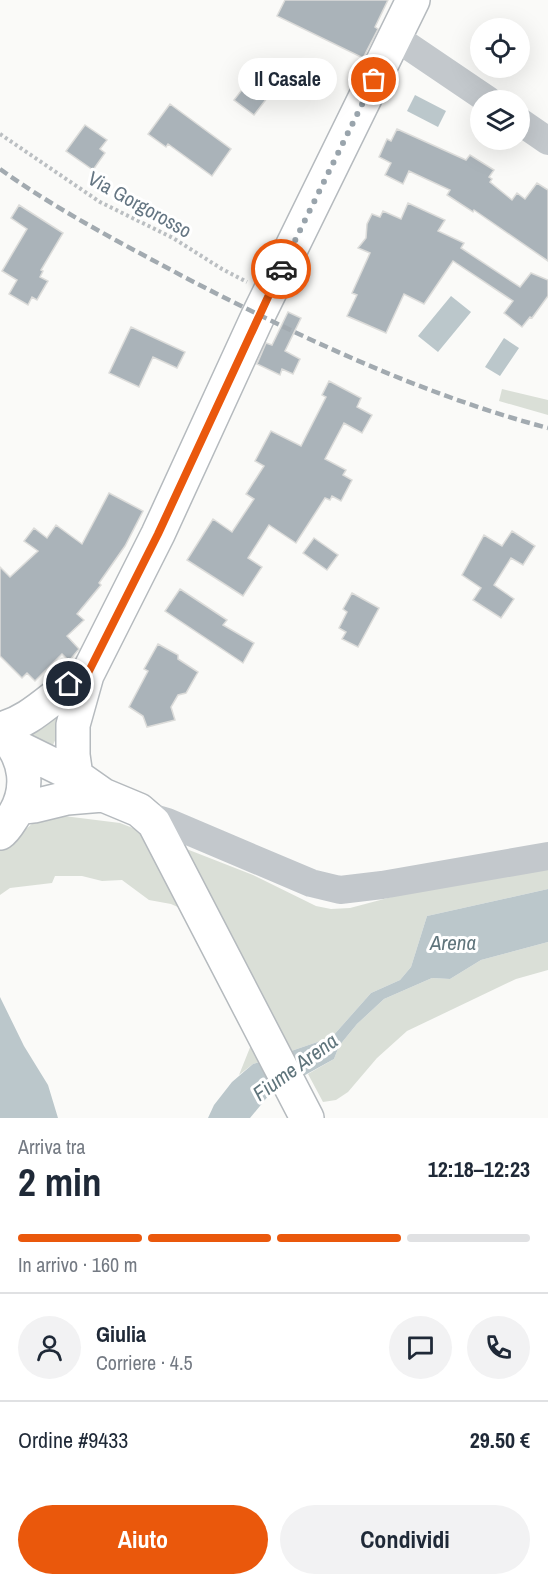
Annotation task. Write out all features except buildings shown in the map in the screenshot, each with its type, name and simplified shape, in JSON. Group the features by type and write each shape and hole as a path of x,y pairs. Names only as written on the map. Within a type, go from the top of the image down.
{"main road":[{"path":"13,815 32,793 64,770 73,725 87,675 158,534 270,292 413,0"},
{"path":"5,735 69,684 87,675"},
{"path":"5,735 104,795 150,817 304,1110"},
{"path":"5,735 24,769 24,793 13,815"},
{"path":"13,815 34,806 68,798 104,795"}],"street":[{"path":"395,37 473,90"},
{"path":"530,129 548,141"},
{"path":"150,817 167,822 311,883 340,890 382,885 548,856"}],"path":[{"name":"Via Gorgorosso","path":"0,134 100,202 173,238 222,269 270,292"}],"shaded area":[{"path":"502,389 548,400 548,415 499,401"},
{"path":"71,707 51,749 24,732"},
{"path":"64,816 120,823 253,875 316,906 331,909 350,908 418,890 548,865 548,889 427,916 411,967 400,980 371,993 332,1037 253,1064 239,1075 255,1035 180,908 149,900 122,880 102,881 82,876 55,876 52,883 10,888 0,895 0,851 33,823"},
{"path":"548,942 548,970 516,979 407,1031 377,1058 348,1092 336,1100 323,1102 308,1074 334,1059 339,1046 357,1024 384,999 432,978 450,979 481,960"}],"water":[{"path":"415,95 446,111 438,127 407,111"},
{"path":"451,296 471,312 438,352 418,336"},
{"path":"504,338 519,348 500,376 485,367"},
{"name":"Arena","path":"548,889 548,942 481,960 450,979 432,978 384,999 357,1024 339,1046 334,1059 269,1095 250,1118 208,1118 214,1105 232,1082 253,1064 332,1037 371,993 400,980 411,967 427,916"},
{"path":"0,997 24,1046 48,1085 58,1118 0,1118"}],"railway":[{"path":"0,169 92,227 275,323 409,382 501,415 548,428"}],"way so far":[{"path":"281,269 374,80"}],"place":[{"name":"Il Casale","path":"374,80"}],"route":[{"path":"69,684 87,675 158,534 281,269"}],"water label":[{"name":"Fiume Arena","path":"295,1067"}]}
